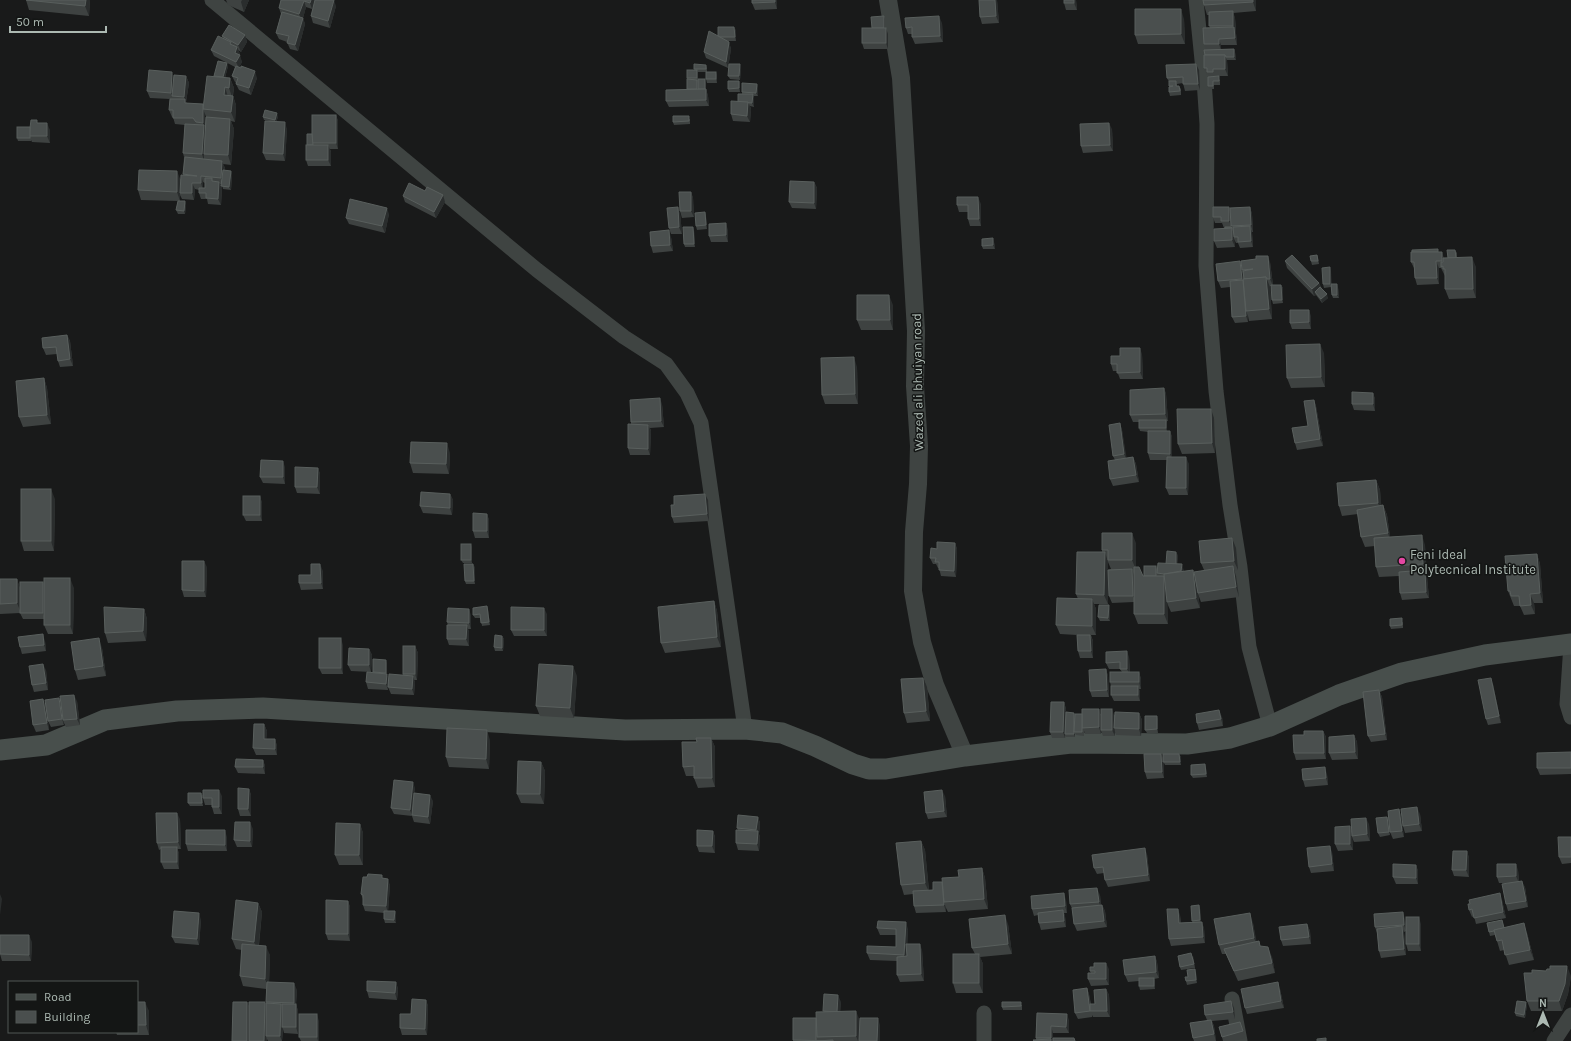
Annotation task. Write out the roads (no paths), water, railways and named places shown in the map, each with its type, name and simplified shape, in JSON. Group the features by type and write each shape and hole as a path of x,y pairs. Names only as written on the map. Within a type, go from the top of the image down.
{"main road":[{"path":"0,750 46,745 105,720 177,711 263,708 625,730 745,729 782,733 815,746 853,764 868,769 886,769 965,756 1071,743 1188,744 1230,738 1270,726 1339,695 1402,673 1485,655 1571,644"}],"street":[{"path":"212,0 537,270 624,337 666,364 687,393 701,423 745,729"},
{"name":"Wazed ali bhuiyan road","path":"888,0 901,78 916,330 915,386 919,446 918,484 914,532 913,591 922,642 935,685 965,756"},
{"path":"1196,0 1207,124 1206,266 1216,391 1230,505 1240,567 1249,647 1270,726"},
{"path":"1571,644 1567,704 1571,717"},
{"path":"1232,999 1240,1041"},
{"path":"984,1013 984,1041"},
{"path":"1554,1041 1571,1015"}],"place":[{"name":"Feni Ideal Polytecnical Institute","path":"1402,561"}]}
